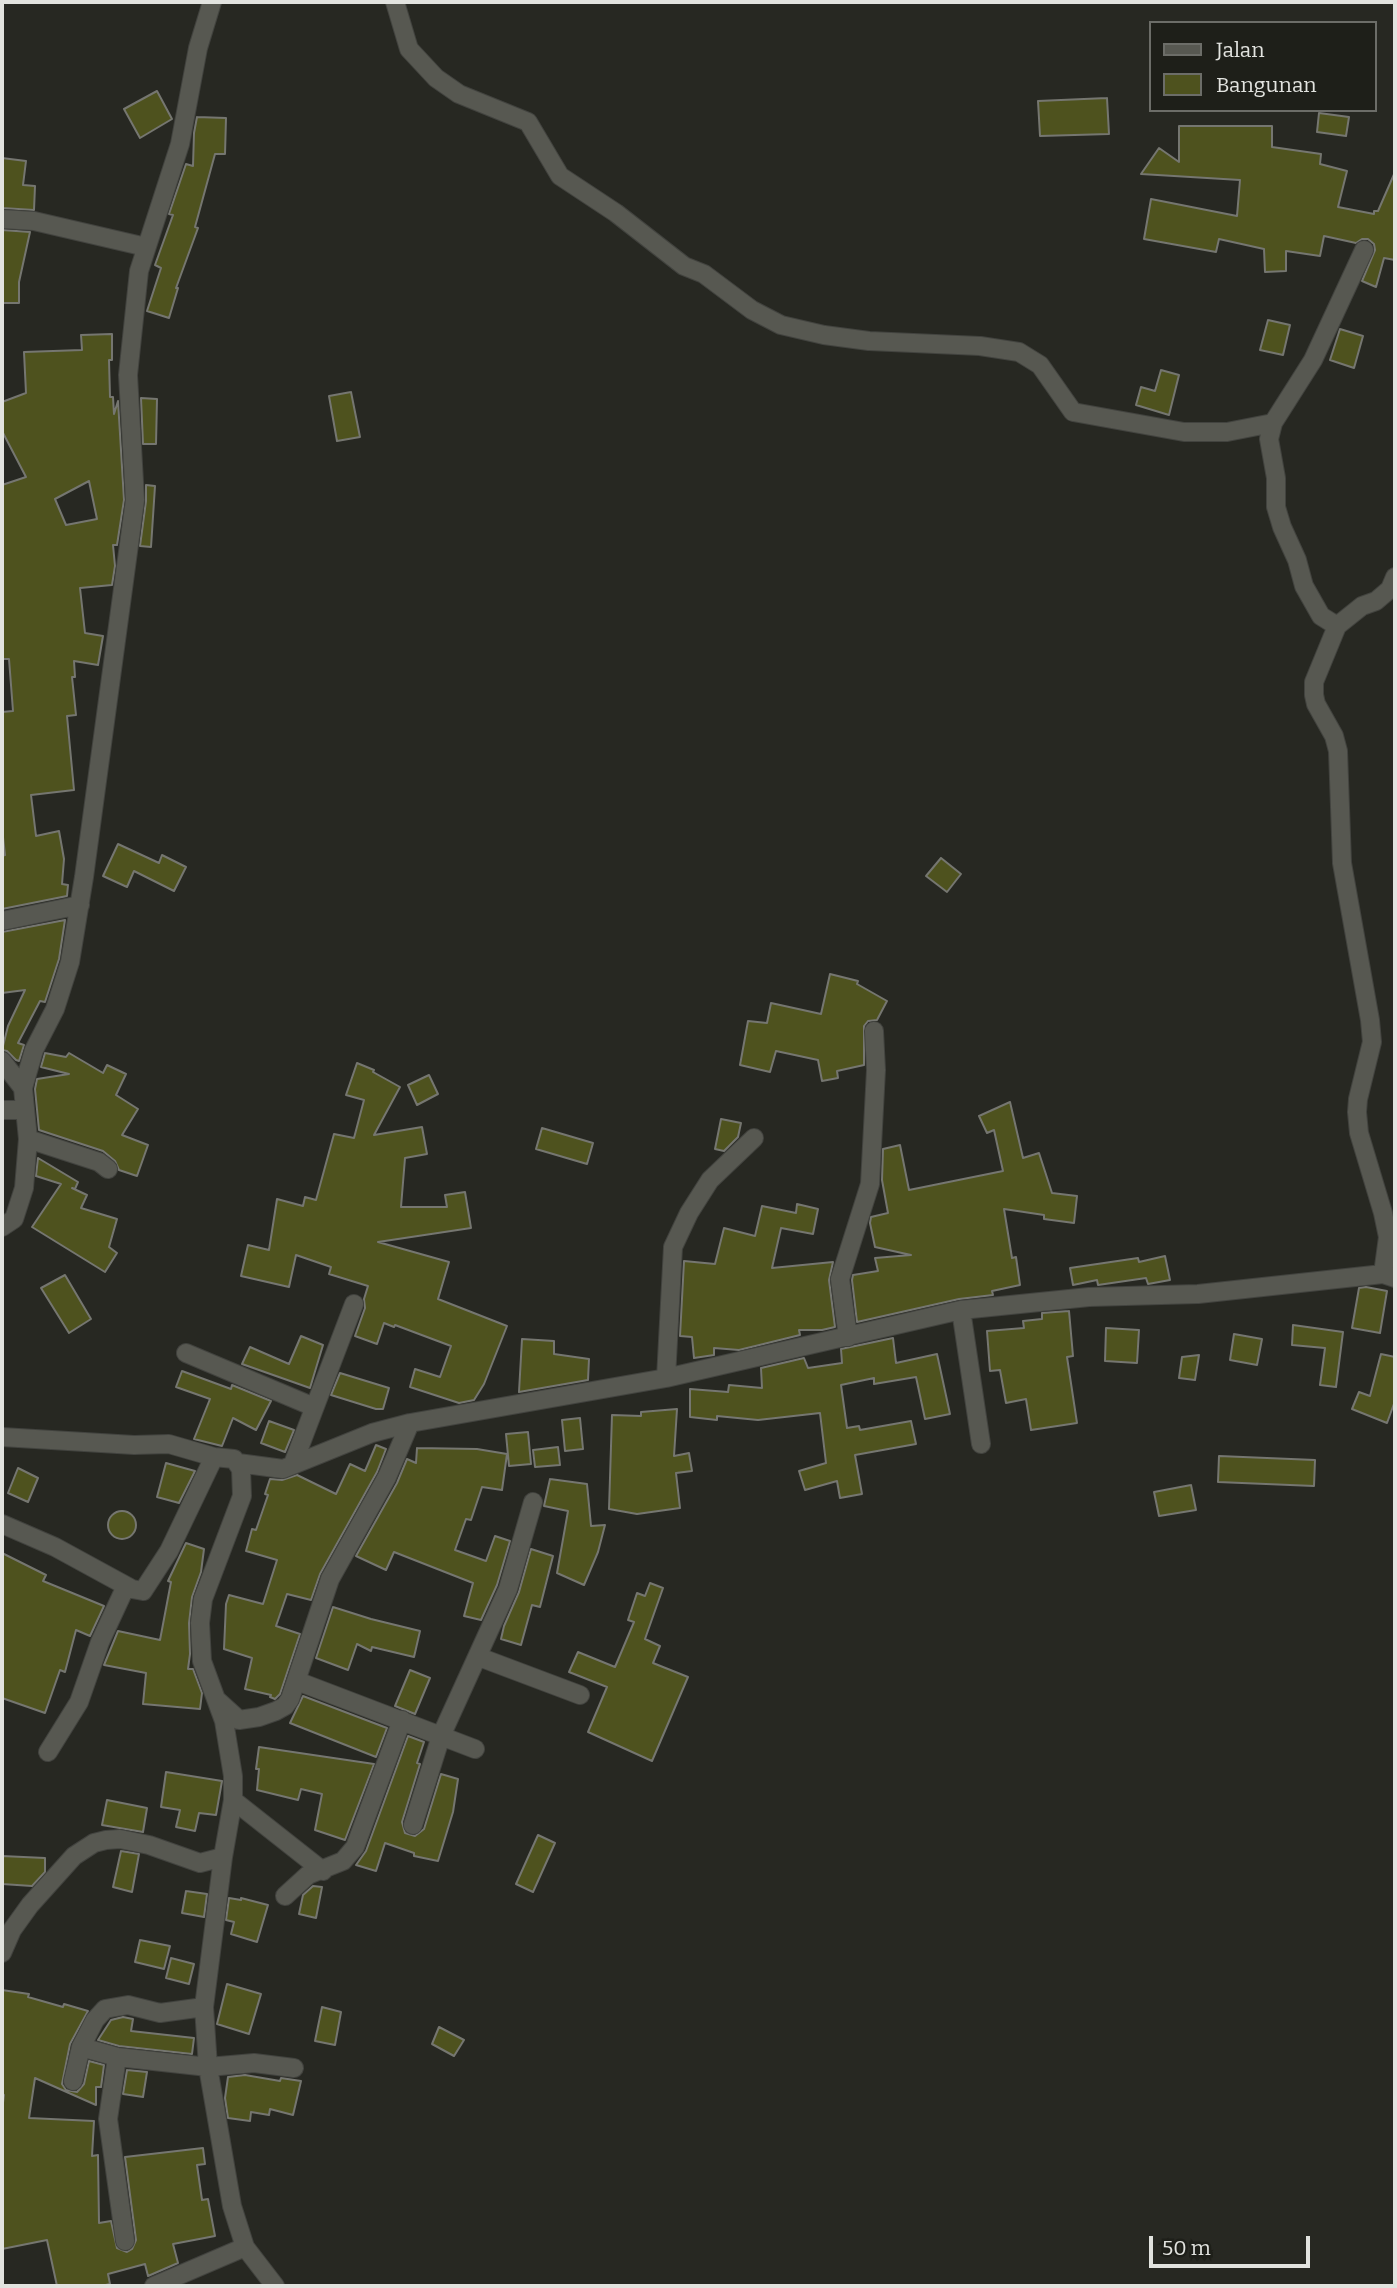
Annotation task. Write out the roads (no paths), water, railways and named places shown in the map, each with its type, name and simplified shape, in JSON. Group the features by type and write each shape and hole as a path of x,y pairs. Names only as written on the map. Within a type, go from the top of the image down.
{"street":[{"path":"2,1227 14,1219 24,1188 28,1139 23,1088 34,1050 55,1009 70,962 80,905 135,500 128,375 139,271 180,144 198,48 212,2"},
{"path":"395,2 410,49 436,78 459,94 528,122 560,176 616,213 684,266 704,274 752,310 781,325 824,335 870,341 980,346 1019,352 1040,365 1073,412 1184,432 1227,432 1273,423"},
{"path":"2,219 34,221 146,247"},
{"path":"1337,626 1321,616 1304,586 1297,560 1282,527 1276,507 1276,478 1269,439 1273,423 1313,360 1364,250"},
{"path":"238,1463 283,1468 372,1433 410,1423 666,1378 961,1310 1089,1297 1198,1294 1389,1276 1388,1237 1358,1123 1358,1099 1372,1042 1342,863 1338,751 1334,736 1316,704 1314,695 1317,672 1337,626 1362,606 1376,601 1390,589 1395,577"},
{"path":"2,922 24,915 80,905"},
{"path":"848,1337 839,1279 870,1184 876,1070 874,1031"},
{"path":"2,1061 23,1088"},
{"path":"2,1110 25,1110"},
{"path":"666,1378 673,1247 689,1213 710,1180 754,1138"},
{"path":"28,1139 99,1162 108,1169"},
{"path":"293,1464 354,1304"},
{"path":"961,1310 981,1444"},
{"path":"186,1353 314,1407"},
{"path":"218,1701 239,1720 259,1717 285,1706 297,1681 330,1579 387,1478 410,1423"},
{"path":"2,1439 169,1444 214,1457 234,1459 243,1476 242,1496 202,1599 200,1623 202,1661 218,1701 233,1776 233,1800 204,2007 208,2067 232,2206 245,2247 275,2286"},
{"path":"2,1524 55,1547 137,1592 143,1591 169,1551 214,1457"},
{"path":"413,1825 442,1736 508,1589 533,1502"},
{"path":"48,1752 79,1703 113,1610 126,1586"},
{"path":"479,1657 580,1695"},
{"path":"297,1681 475,1749"},
{"path":"285,1895 308,1875 343,1861 355,1847 402,1720"},
{"path":"233,1800 323,1871"},
{"path":"2,1953 12,1930 37,1896 74,1856 93,1843 120,1839 149,1845 200,1863 223,1857"},
{"path":"74,2081 81,2047 101,2012 128,2005 160,2013 204,2007"},
{"path":"81,2047 117,2057 208,2067 254,2063 294,2068"},
{"path":"117,2057 108,2119 125,2241"},
{"path":"154,2286 245,2247"}]}
